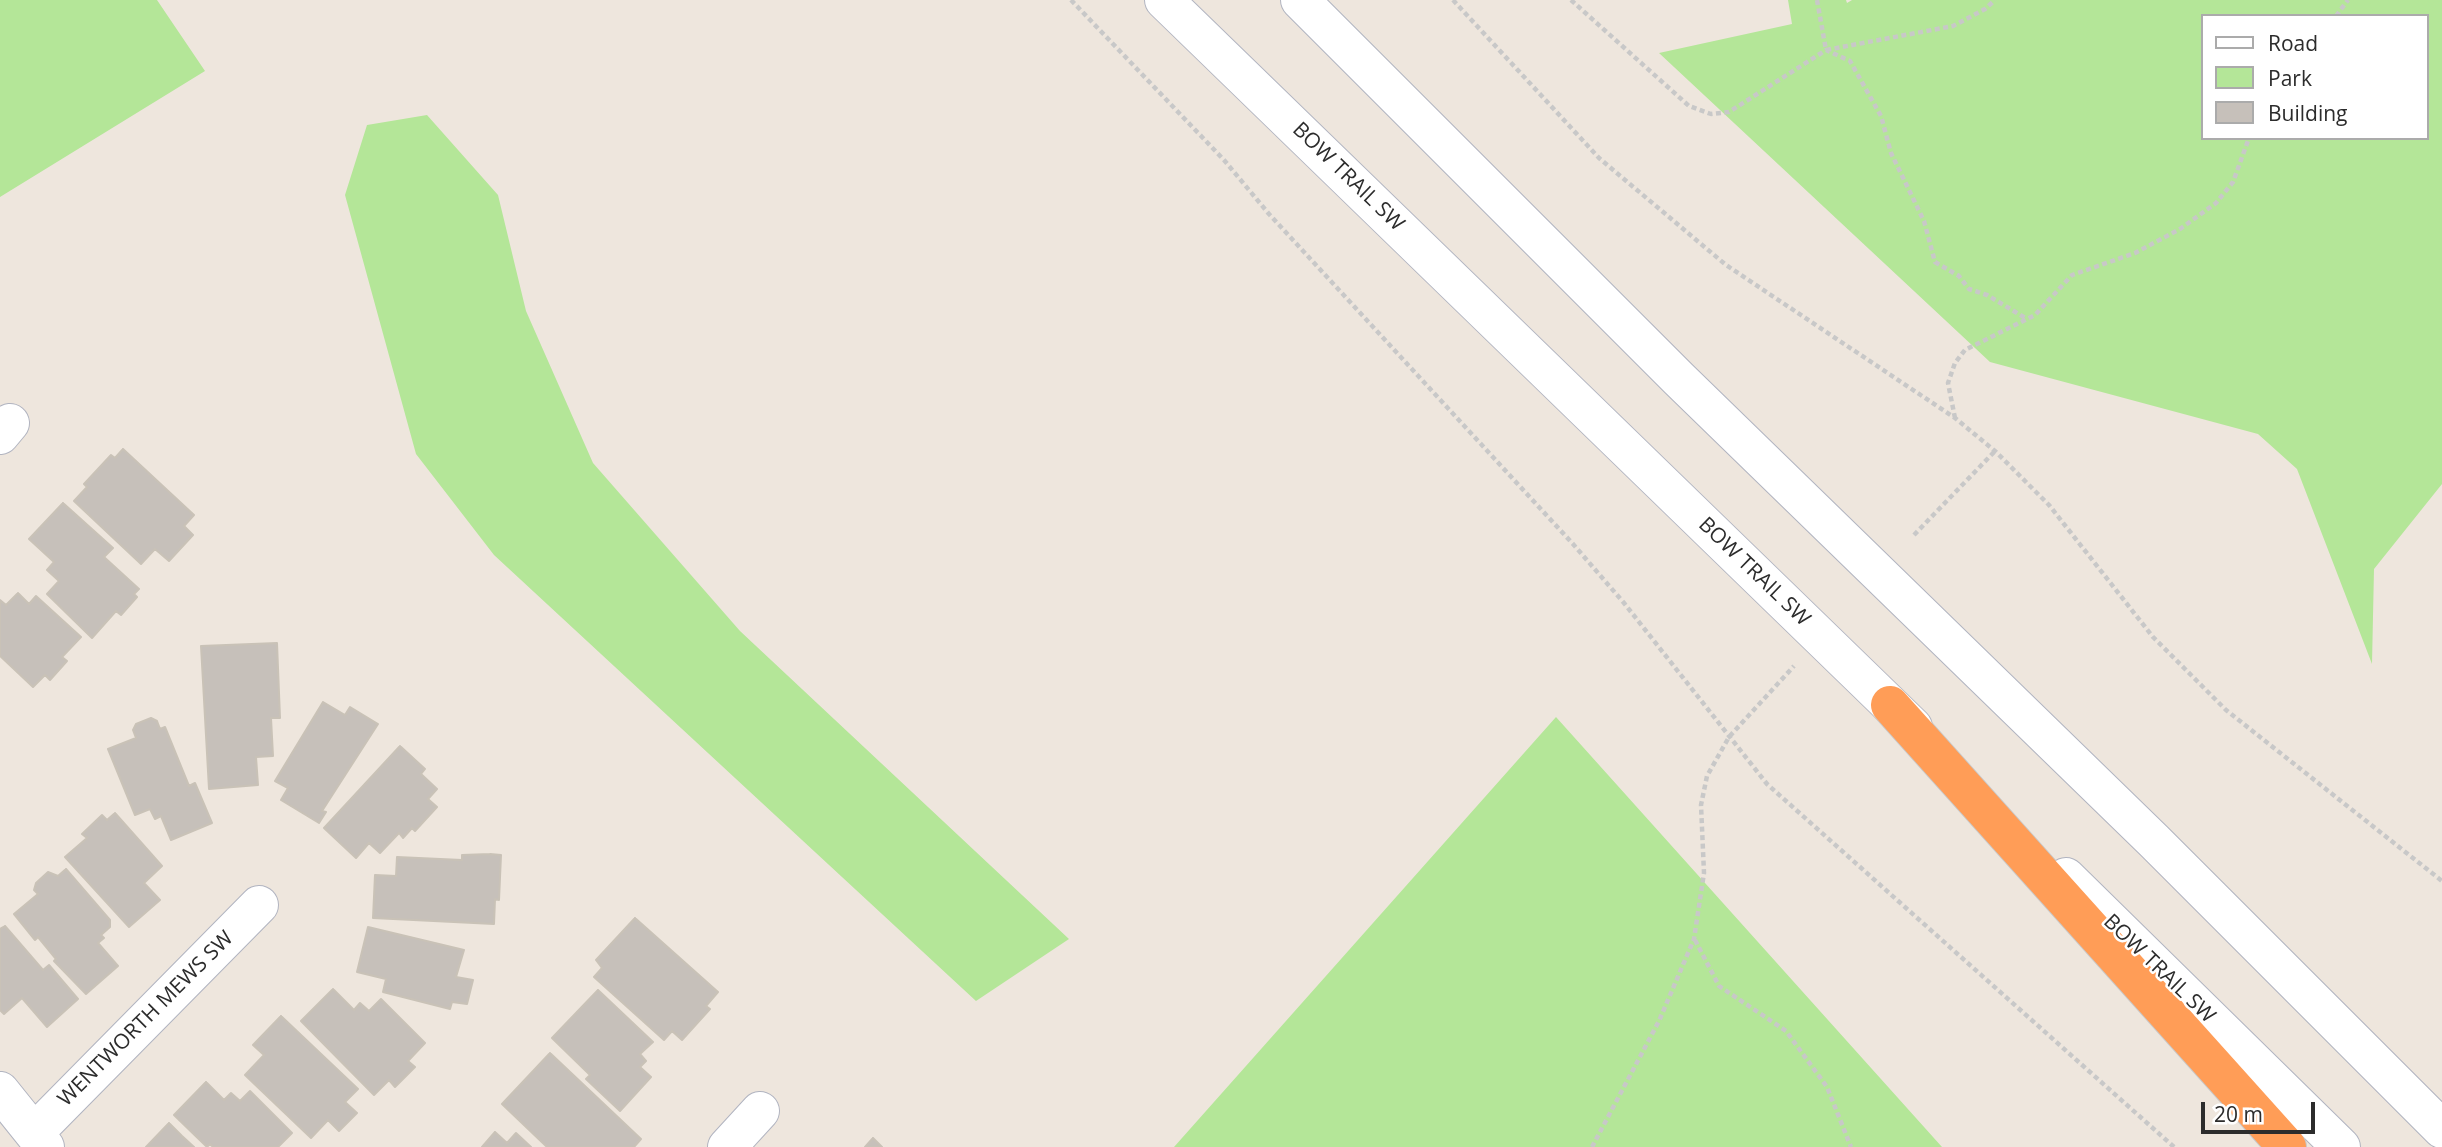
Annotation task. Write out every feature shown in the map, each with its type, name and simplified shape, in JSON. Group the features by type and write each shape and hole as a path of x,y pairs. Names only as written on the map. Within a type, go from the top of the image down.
{"highway":[{"path":"1890,705 2287,1147"}],"main road":[{"name":"BOW TRAIL SW","path":"1164,0 2342,1147"},
{"path":"1300,0 1679,379 2154,841 2442,1129"},
{"name":"WENTWORTH MEWS SW","path":"40,1140 259,905"},
{"path":"0,1091 40,1140"},
{"path":"727,1147 760,1111"}],"path":[{"path":"1072,0 1224,160 1278,223 1573,544 1624,603 1767,784 1794,811 2174,1147"},
{"path":"1453,0 1599,158 1726,265 1955,418 1995,451 2049,505 2153,637 2227,710 2442,881"},
{"path":"1571,0 1689,106 1711,114 1729,112 1826,50 1953,26 1985,9 1995,0"},
{"path":"1817,0 1826,50"},
{"path":"1826,50 1850,61 1881,116 1891,153 1924,221 1934,262 1959,276 1969,289 1987,295 2027,319"},
{"path":"1955,418 1948,383 1955,363 1965,350 2035,315 2072,275 2135,253 2180,229 2216,203 2233,182 2248,140"},
{"path":"1914,535 1995,451"},
{"path":"1592,1147 1659,1021 1695,939 1704,873 1701,805 1707,776 1729,737 1794,666"},
{"path":"1695,939 1719,986 1786,1031 1827,1087 1852,1147"}],"green space":[{"path":"0,0 157,0 205,71 0,197"},
{"path":"1788,0 1846,0 1847,3 1852,0 2442,0 2442,484 2374,569 2372,664 2297,469 2258,434 1990,362 1659,53 1792,24"},
{"path":"427,115 498,195 526,311 593,463 740,631 1069,939 976,1001 494,555 416,454 345,195 367,125"},
{"path":"1556,717 1942,1147 1174,1147"}],"building":[{"path":"123,449 194,515 184,526 193,535 169,561 155,549 141,564 74,501 87,487 84,484 111,455 115,458"},
{"path":"63,503 113,548 104,557 139,589 134,594 137,597 121,615 116,611 92,638 47,594 59,581 47,570 54,562 29,539"},
{"path":"18,593 29,604 36,596 81,637 62,657 67,661 50,680 45,675 33,687 0,656 0,600 6,605"},
{"path":"277,643 280,718 271,718 273,756 256,757 258,785 209,789 201,646"},
{"path":"323,702 345,715 350,707 378,724 322,811 326,812 319,823 281,800 288,788 275,781"},
{"path":"151,718 157,721 160,729 165,727 189,786 195,783 212,823 171,840 161,816 155,819 150,809 135,815 108,749 136,738 133,730 136,724"},
{"path":"400,746 425,769 421,774 437,789 428,799 437,807 415,831 412,828 403,838 399,833 380,853 369,843 356,858 324,828"},
{"path":"115,813 162,866 144,883 160,900 129,927 65,857 87,838 82,834 102,815 107,820"},
{"path":"462,855 501,855 499,900 495,899 494,924 373,918 375,875 396,876 397,857 462,860"},
{"path":"66,869 110,920 110,927 101,935 104,938 98,943 118,966 86,994 54,961 56,959 38,937 35,940 14,914 38,894 34,890 36,883 48,872 58,876"},
{"path":"635,918 718,992 706,1006 710,1009 682,1040 672,1031 664,1040 594,977 602,968 596,960"},
{"path":"5,926 43,970 49,965 78,999 47,1027 22,998 4,1014 0,1010 0,929"},
{"path":"368,927 464,950 456,977 473,980 467,1004 452,1002 450,1009 383,992 386,979 357,972"},
{"path":"333,989 354,1010 360,1003 369,1011 381,999 425,1043 408,1061 415,1067 395,1087 389,1080 374,1095 301,1021"},
{"path":"598,990 653,1042 640,1054 646,1061 640,1067 651,1077 620,1111 586,1079 590,1075 552,1038"},
{"path":"281,1016 358,1089 345,1102 357,1113 339,1131 328,1120 311,1138 245,1075 264,1055 253,1045"},
{"path":"550,1053 641,1139 634,1147 547,1147 502,1104"},
{"path":"206,1082 224,1100 231,1093 240,1101 250,1091 292,1133 278,1147 213,1147 210,1144 207,1147 174,1115"},
{"path":"169,1123 182,1136 194,1147 146,1147"},
{"path":"495,1132 507,1143 516,1133 531,1147 482,1147"},
{"path":"873,1138 882,1147 865,1147"}]}
